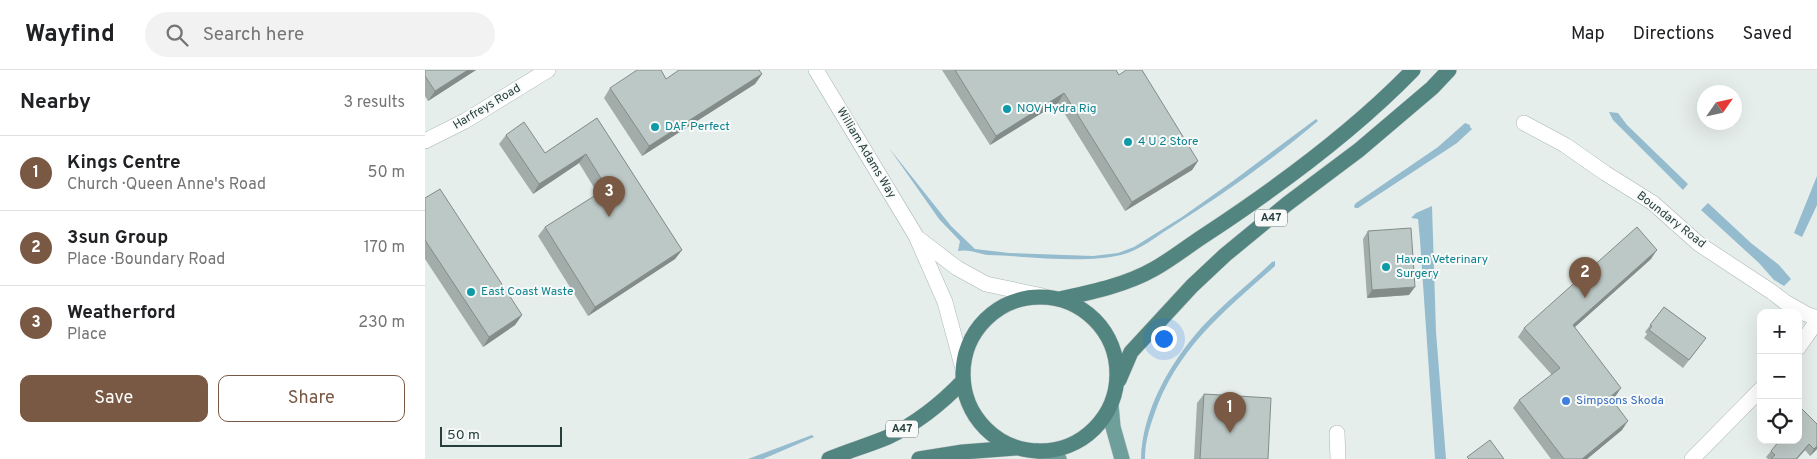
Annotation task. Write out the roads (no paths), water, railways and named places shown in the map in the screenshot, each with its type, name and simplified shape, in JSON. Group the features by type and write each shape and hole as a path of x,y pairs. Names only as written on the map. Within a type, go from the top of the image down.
{"highway":[{"name":"A47","path":"1060,299 1099,291 1154,269 1249,206 1321,152 1394,90 1413,70"},
{"name":"A47","path":"1116,387 1131,352 1192,286 1225,255 1287,204 1374,138 1432,88 1449,70"},
{"path":"1043,296 1060,299 1081,308 1099,323 1111,342 1117,364 1116,387 1111,405 1099,424 1081,439 1061,448 1038,451 1016,447 996,438 979,422 968,403 963,375 967,349 975,331 988,316 1014,301 1043,296"},
{"name":"A47","path":"829,459 887,437 915,423 944,401 963,375"},
{"path":"919,459 963,452 1016,447"}],"main road":[{"path":"1111,405 1113,427 1122,459"},
{"path":"1038,451 1059,459"}],"street":[{"name":"Harfreys Road","path":"425,140 465,121 548,70"},
{"name":"William Adams Way","path":"816,70 916,236 945,302 963,375"},
{"name":"Boundary Road","path":"1524,123 1565,145 1653,203 1699,244 1785,302 1817,320"},
{"name":"William Adams Way","path":"916,236 957,268 986,284 1043,296"},
{"path":"1802,342 1817,320"},
{"path":"1692,459 1757,393"},
{"path":"1337,433 1338,459"}],"water":[{"path":"1609,112 1618,113 1627,125 1688,184 1683,190 1613,120"},
{"path":"1316,119 1318,121 1264,164 1208,203 1147,243 1128,253 1106,258 1055,259 988,255 958,251 960,241 939,219 889,148 951,226 975,249 1009,253 1093,256 1118,253 1134,247 1182,217"},
{"path":"1465,123 1470,125 1472,129 1457,143 1358,208 1355,208 1356,203 1438,147"},
{"path":"1817,176 1817,205 1802,237 1794,233"},
{"path":"1708,203 1751,243 1779,265 1791,279 1784,286 1774,280 1759,263 1701,210"},
{"path":"1432,206 1436,332 1446,459 1435,459 1418,219 1411,218 1416,213"},
{"path":"1275,261 1275,266 1204,332 1175,370 1163,391 1152,420 1145,459 1141,459 1146,423 1152,406 1179,356 1209,319"},
{"path":"812,435 814,437 763,459 748,459"}],"place":[{"name":"NOV Hydra Rig","path":"1007,109"},
{"name":"DAF Perfect","path":"655,127"},
{"name":"4 U 2 Store","path":"1128,142"},
{"name":"Weatherford","path":"609,217"},
{"name":"Haven Veterinary Surgery","path":"1386,267"},
{"name":"East Coast Waste","path":"471,292"},
{"name":"3sun Group","path":"1585,298"},
{"name":"Simpsons Skoda","path":"1566,401"},
{"name":"Kings Centre","path":"1230,433"}]}
